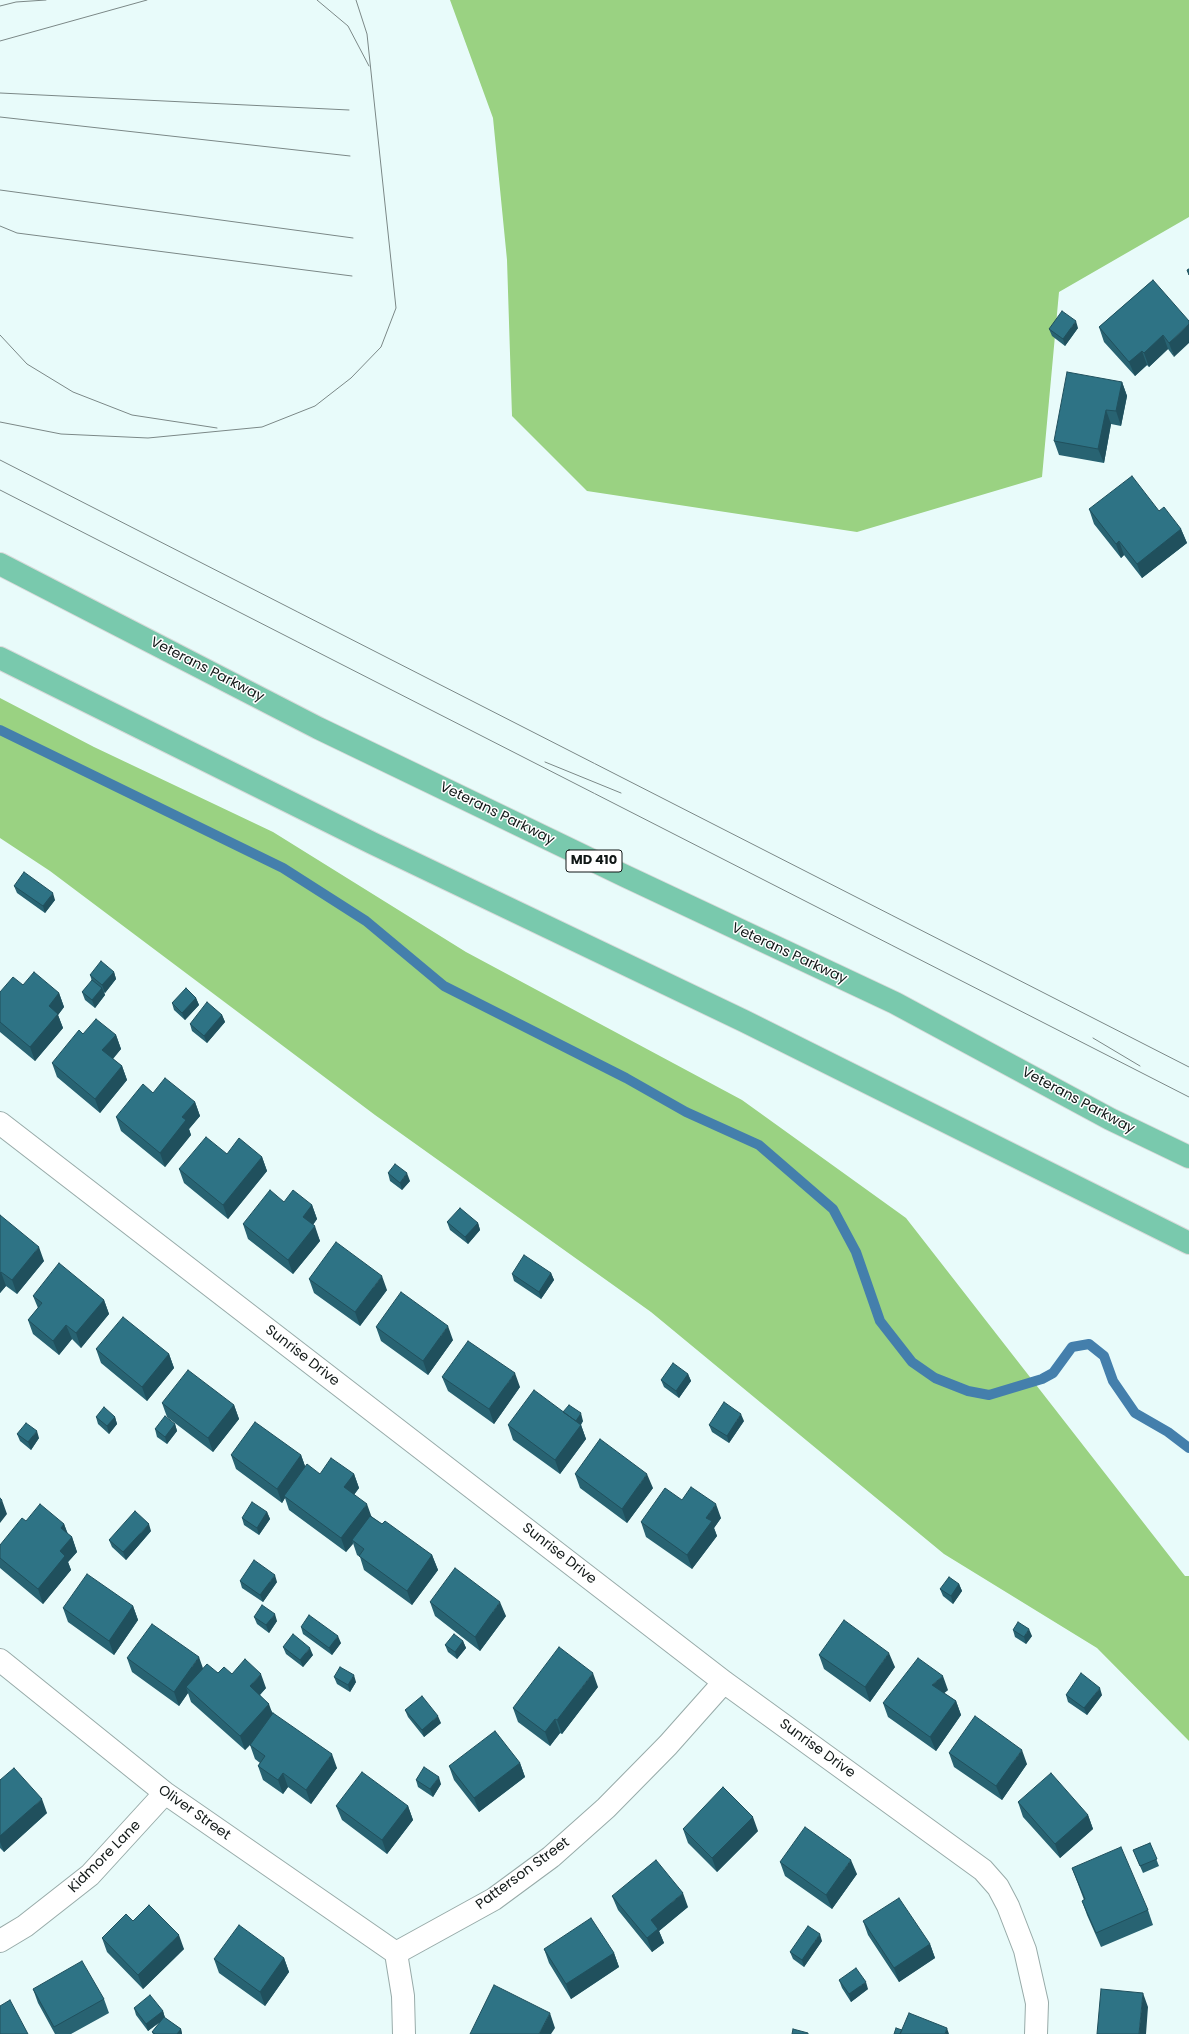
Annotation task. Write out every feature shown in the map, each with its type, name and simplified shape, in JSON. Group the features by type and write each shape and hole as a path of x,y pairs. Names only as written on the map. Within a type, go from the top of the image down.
{"main road":[{"name":"Veterans Parkway","path":"0,564 318,728 625,876 895,1003 1110,1119 1189,1157"},
{"path":"0,658 380,846 744,1021 1189,1244"}],"street":[{"name":"Sunrise Drive","path":"0,1122 724,1682 983,1870 998,1887 1008,1906 1025,1950 1037,2003 1036,2034"},
{"name":"Oliver Street","path":"0,1660 165,1793 396,1953"},
{"name":"Patterson Street","path":"396,1953 494,1899 551,1857 606,1808 658,1756 724,1682"},
{"name":"Kidmore Lane","path":"0,1941 30,1922 90,1875 165,1793"},
{"path":"396,1953 403,1996 404,2034"}],"green space":[{"path":"450,0 1189,0 1189,217 1059,292 1042,477 857,532 587,491 512,416 507,260 493,118"},
{"path":"0,698 94,747 273,832 466,952 742,1100 906,1218 1185,1576 1189,1576 1189,1741 1097,1648 944,1554 651,1312 375,1115 50,871 0,838"}],"building":[{"path":"1153,280 1189,321 1189,324 1169,343 1163,335 1144,353 1142,351 1129,362 1099,327"},
{"path":"1062,311 1076,321 1063,339 1049,329"},
{"path":"1067,372 1122,382 1116,411 1106,410 1098,449 1054,441"},
{"path":"1132,476 1159,511 1164,507 1181,529 1137,564 1119,541 1116,544 1089,509"},
{"path":"24,872 53,893 43,906 14,886"},
{"path":"101,961 114,972 102,985 90,975"},
{"path":"34,972 59,993 49,1006 58,1014 30,1047 0,1022 0,992 13,977 23,985"},
{"path":"92,980 102,988 92,1000 82,992"},
{"path":"186,988 196,998 182,1013 172,1003"},
{"path":"207,1002 222,1015 204,1036 190,1024"},
{"path":"96,1019 116,1035 102,1050 122,1066 95,1099 52,1063 79,1030 83,1034"},
{"path":"165,1078 195,1102 182,1117 186,1120 160,1153 116,1117 143,1084 153,1093"},
{"path":"206,1137 227,1154 239,1138 262,1157 223,1205 179,1169"},
{"path":"395,1164 407,1173 400,1183 388,1173"},
{"path":"270,1190 284,1202 293,1190 312,1205 303,1217 315,1226 288,1260 243,1224"},
{"path":"460,1208 478,1223 465,1237 447,1222"},
{"path":"0,1215 39,1247 12,1280 1,1272 0,1273"},
{"path":"336,1242 382,1276 355,1312 309,1279"},
{"path":"524,1255 551,1273 539,1292 512,1274"},
{"path":"59,1263 104,1300 76,1333 66,1325 53,1341 28,1320 42,1303 33,1296"},
{"path":"401,1292 448,1326 423,1361 376,1327"},
{"path":"123,1317 169,1354 142,1387 96,1349"},
{"path":"468,1341 515,1373 489,1409 442,1377"},
{"path":"673,1363 688,1374 676,1391 661,1380"},
{"path":"188,1370 234,1405 208,1438 162,1403"},
{"path":"534,1390 581,1425 555,1460 508,1425"},
{"path":"724,1402 741,1414 727,1436 709,1425"},
{"path":"569,1405 581,1413 576,1421 563,1412"},
{"path":"104,1407 115,1417 107,1426 96,1417"},
{"path":"165,1416 175,1424 165,1437 155,1429"},
{"path":"255,1422 301,1455 277,1489 231,1455"},
{"path":"26,1423 37,1431 28,1442 17,1434"},
{"path":"600,1439 647,1474 622,1509 575,1474"},
{"path":"331,1458 354,1474 344,1487 367,1504 341,1538 284,1496 307,1464 320,1474"},
{"path":"691,1487 716,1504 706,1518 712,1521 687,1555 641,1522 665,1488 682,1500"},
{"path":"252,1502 267,1512 257,1528 242,1518"},
{"path":"40,1504 64,1524 61,1528 72,1537 60,1551 65,1556 38,1589 0,1558 0,1545 22,1518 26,1521"},
{"path":"135,1511 149,1524 123,1552 109,1540"},
{"path":"370,1516 382,1524 385,1521 432,1555 407,1591 359,1556 364,1549 352,1540"},
{"path":"254,1560 275,1575 260,1595 240,1581"},
{"path":"455,1568 500,1602 475,1637 430,1602"},
{"path":"87,1574 133,1606 109,1641 63,1608"},
{"path":"949,1577 959,1584 951,1596 940,1589"},
{"path":"262,1605 275,1614 266,1625 254,1617"},
{"path":"309,1615 338,1636 329,1648 301,1627"},
{"path":"844,1620 889,1653 865,1687 819,1655"},
{"path":"1018,1622 1029,1629 1024,1637 1013,1630"},
{"path":"152,1624 199,1657 174,1692 127,1658"},
{"path":"293,1634 310,1648 300,1660 283,1647"},
{"path":"454,1634 463,1641 455,1652 445,1645"},
{"path":"559,1647 593,1673 557,1720 555,1719 545,1732 513,1708"},
{"path":"918,1658 943,1676 932,1685 956,1701 930,1737 883,1703"},
{"path":"245,1659 261,1674 250,1686 269,1704 240,1736 186,1687 207,1664 218,1673 224,1667 232,1674"},
{"path":"340,1667 354,1675 348,1685 334,1677"},
{"path":"1081,1673 1100,1688 1084,1708 1066,1695"},
{"path":"422,1696 438,1716 422,1730 405,1710"},
{"path":"273,1713 332,1754 306,1790 283,1773 278,1780 258,1766 265,1756 250,1745"},
{"path":"975,1716 1022,1750 996,1786 949,1753"},
{"path":"495,1731 520,1763 474,1798 449,1766"},
{"path":"424,1767 439,1777 430,1789 416,1780"},
{"path":"14,1768 42,1799 0,1836 0,1780"},
{"path":"362,1772 408,1806 382,1840 336,1806"},
{"path":"1051,1773 1088,1815 1055,1844 1018,1802"},
{"path":"723,1787 753,1817 712,1858 683,1829"},
{"path":"805,1827 851,1860 826,1895 780,1862"},
{"path":"1150,1843 1157,1859 1140,1866 1133,1850"},
{"path":"1121,1847 1148,1910 1096,1933 1082,1901 1085,1899 1072,1868"},
{"path":"656,1860 683,1893 651,1920 658,1929 647,1938 612,1896"},
{"path":"899,1898 930,1944 894,1968 863,1921"},
{"path":"149,1905 179,1935 138,1975 102,1938 126,1914 133,1921"},
{"path":"591,1918 614,1953 566,1984 544,1949"},
{"path":"239,1925 284,1958 260,1992 214,1959"},
{"path":"808,1926 820,1934 802,1960 790,1952"},
{"path":"82,1961 104,1999 54,2027 33,1989"},
{"path":"856,1968 866,1982 849,1994 839,1980"},
{"path":"494,1985 550,2013 539,2034 470,2034"},
{"path":"1101,1989 1143,1993 1139,2034 1097,2034"},
{"path":"150,1995 163,2011 146,2024 134,2008"},
{"path":"10,2000 28,2034 0,2034 0,2006"},
{"path":"909,2013 947,2028 945,2034 900,2034"},
{"path":"164,2017 181,2029 177,2034 155,2034 152,2032"},
{"path":"896,2028 902,2030 900,2034 894,2034"},
{"path":"793,2029 808,2033 808,2034 792,2034"}],"waterway":[{"path":"0,730 283,868 366,921 444,986 626,1078 686,1112 759,1145 833,1209 856,1252 880,1321 912,1362 935,1378 968,1391 989,1395 1042,1379 1053,1373 1072,1347 1089,1344 1104,1356 1113,1381 1135,1413 1168,1432 1189,1448"}],"tram line":[{"path":"0,6 16,2 46,0"},
{"path":"0,41 147,0"},
{"path":"317,0 348,26 369,66"},
{"path":"0,422 61,434 148,438 262,427 315,406 351,378 381,347 396,308 367,34 356,0"},
{"path":"0,93 349,110"},
{"path":"0,117 350,156"},
{"path":"0,190 353,238"},
{"path":"0,226 17,233 352,276"},
{"path":"0,335 27,364 73,392 132,415 217,428"},
{"path":"0,460 1189,1067"},
{"path":"0,490 1189,1097"},
{"path":"545,762 621,793"},
{"path":"1093,1038 1140,1066"}]}
